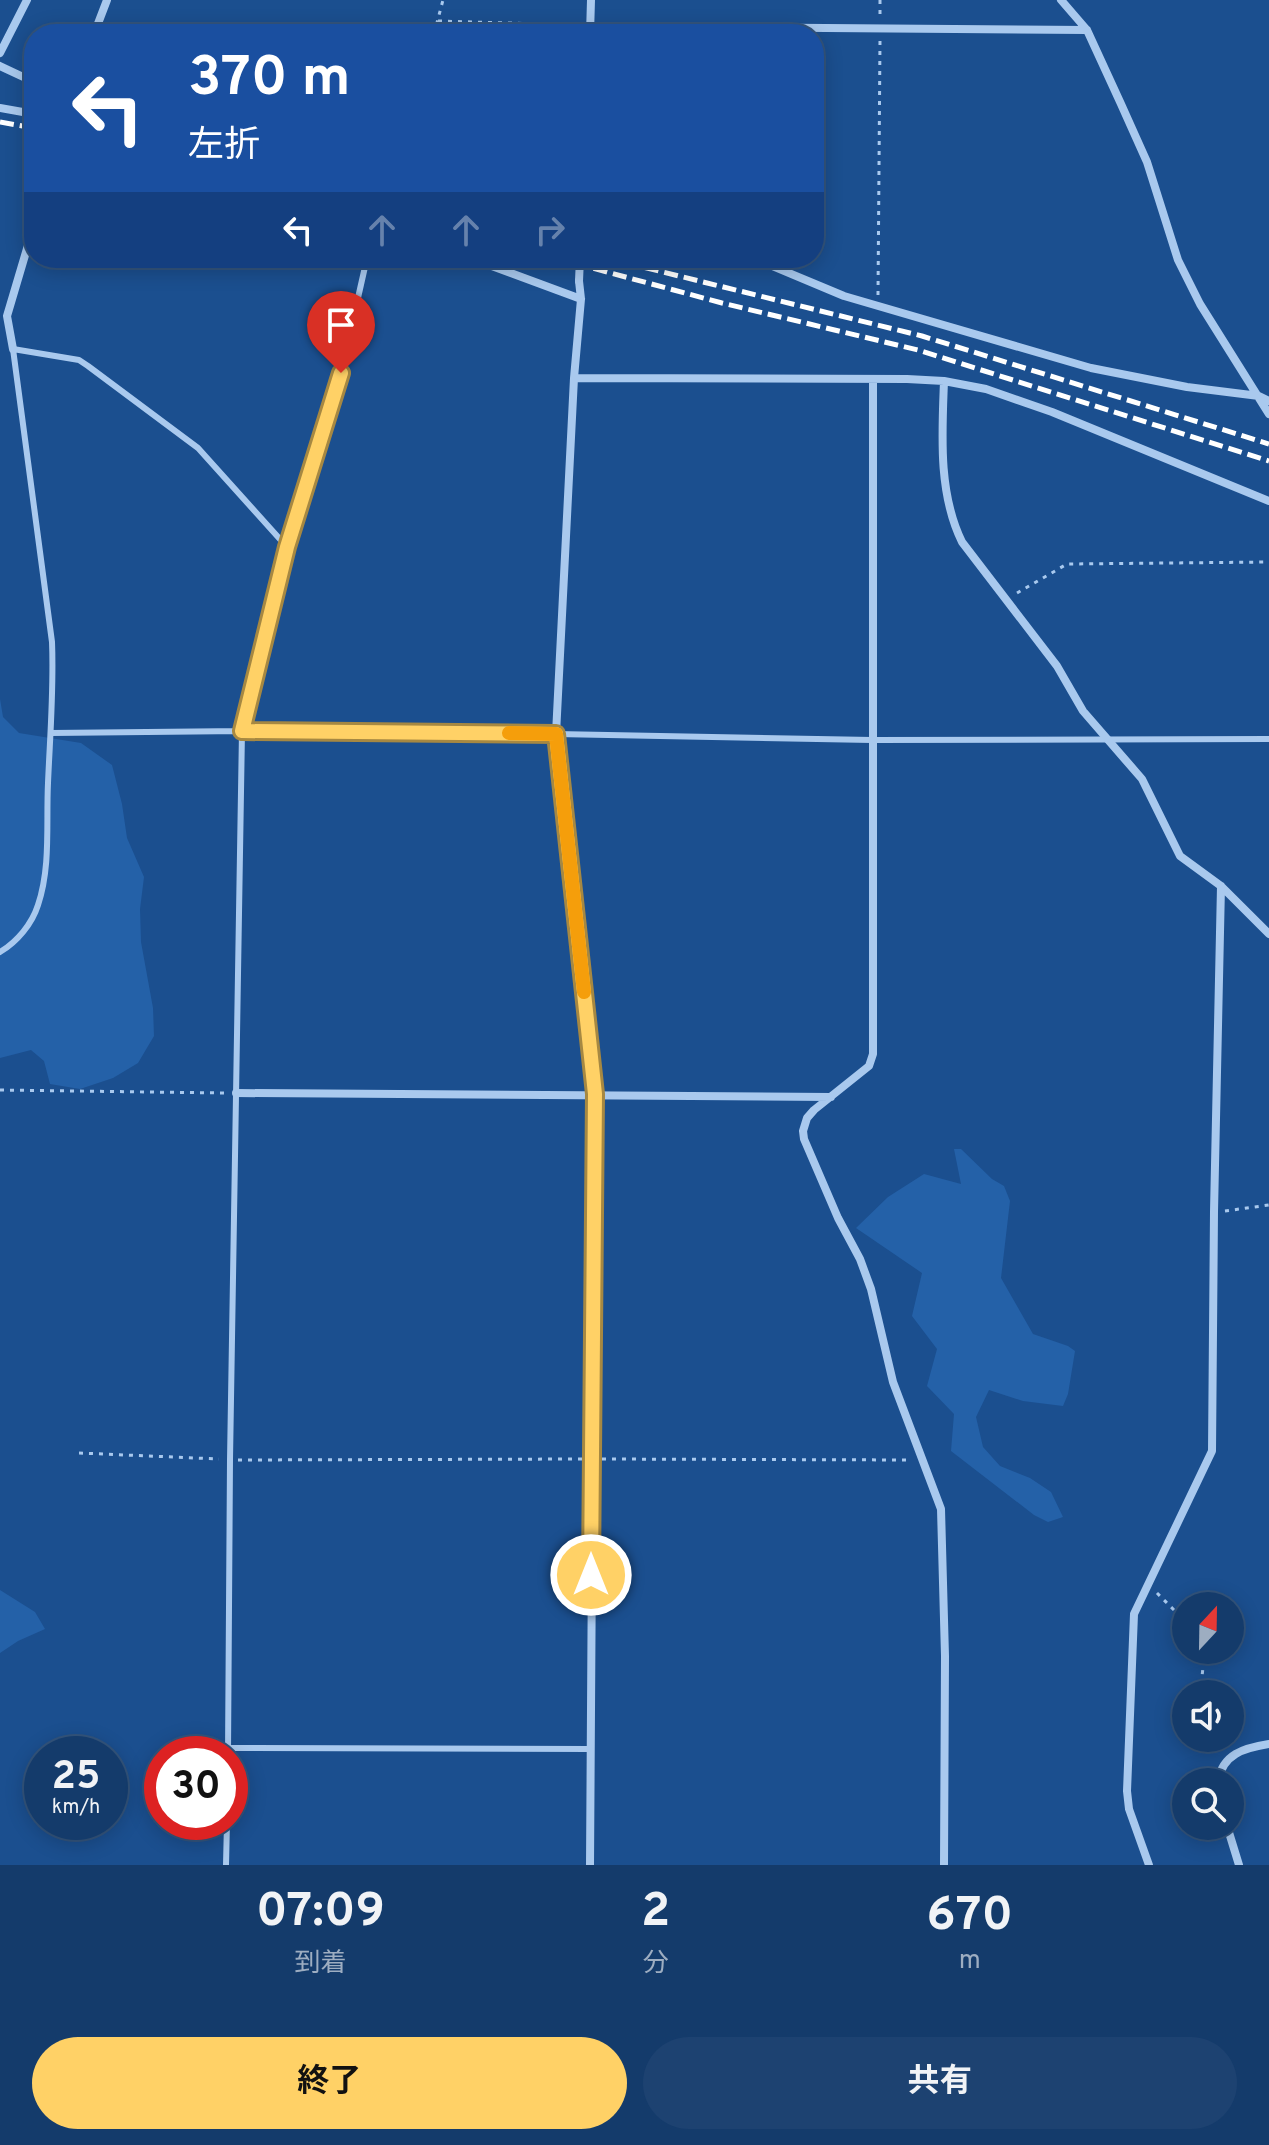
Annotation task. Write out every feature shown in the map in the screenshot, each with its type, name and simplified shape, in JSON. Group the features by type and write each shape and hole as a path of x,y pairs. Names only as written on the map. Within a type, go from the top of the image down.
{"street":[{"path":"0,53 27,0"},
{"path":"98,24 107,0"},
{"path":"590,24 591,0"},
{"path":"1061,0 1087,30 1147,162 1178,260 1200,304 1269,414"},
{"path":"824,28 1087,30"},
{"path":"0,66 24,77"},
{"path":"0,108 24,112"},
{"path":"13,349 7,316 24,259"},
{"path":"497,268 581,299"},
{"path":"580,268 581,299 574,378 556,734 595,1094 590,1865"},
{"path":"777,268 878,307 1091,368 1187,387 1259,396 1269,401"},
{"path":"574,378 944,381 986,389 1052,412 1269,501"},
{"path":"873,379 873,1054 869,1066 807,1118 803,1131 871,1289 893,1382 941,1509 944,1865"},
{"path":"944,381 941,452 955,527 962,542 1057,666 1083,711 1142,779 1180,856 1221,886 1269,934"},
{"path":"1149,1865 1129,1809 1127,1791 1134,1614 1212,1451 1221,886"},
{"path":"236,1093 831,1097"},
{"path":"1222,1768 1227,1760 1248,1747 1269,1744"},
{"path":"1231,1840 1239,1865"}],"lane":[{"path":"228,1736 242,731 287,547 341,373 365,268"},
{"path":"0,952 13,945 38,907 49,842 52,642 13,349 79,360 88,366 198,448 287,547"},
{"path":"51,733 242,731 872,740 1269,739"},
{"path":"248,1751 590,1749"},
{"path":"226,1865 227,1840"}],"path":[{"path":"437,24 443,0"},
{"path":"878,307 880,0"},
{"path":"438,21 489,24"},
{"path":"1007,599 1067,564 1269,562"},
{"path":"0,1090 236,1093"},
{"path":"1214,1212 1269,1205"},
{"path":"79,1453 230,1460 922,1460"},
{"path":"1148,1585 1172,1608"},
{"path":"1220,1752 1227,1760"}],"shaded area":[{"path":"0,699 3,717 19,733 81,743 112,765 127,838 144,877 140,909 141,942 153,1008 154,1036 138,1063 113,1078 80,1089 50,1084 44,1061 31,1050 0,1058"},
{"path":"954,1149 961,1149 992,1179 1004,1186 1010,1201 1001,1278 1033,1334 1075,1351 1063,1406 1023,1401 989,1390 976,1417 983,1447 1000,1466 1030,1478 1051,1492 1063,1517 1048,1522 1034,1515 951,1451 954,1414 927,1386 937,1349 912,1316 922,1273 856,1228 888,1197 924,1174 961,1184"},
{"path":"0,1590 35,1612 45,1629 0,1653"}],"railway":[{"path":"0,122 24,126"},
{"path":"592,268 918,350 1269,461"},
{"path":"647,268 922,336 1269,444"}],"slow traffic":[{"path":"509,733 556,734 584,992"}],"route":[{"path":"341,373 287,547 242,731 556,734 595,1094 591,1575"}]}
